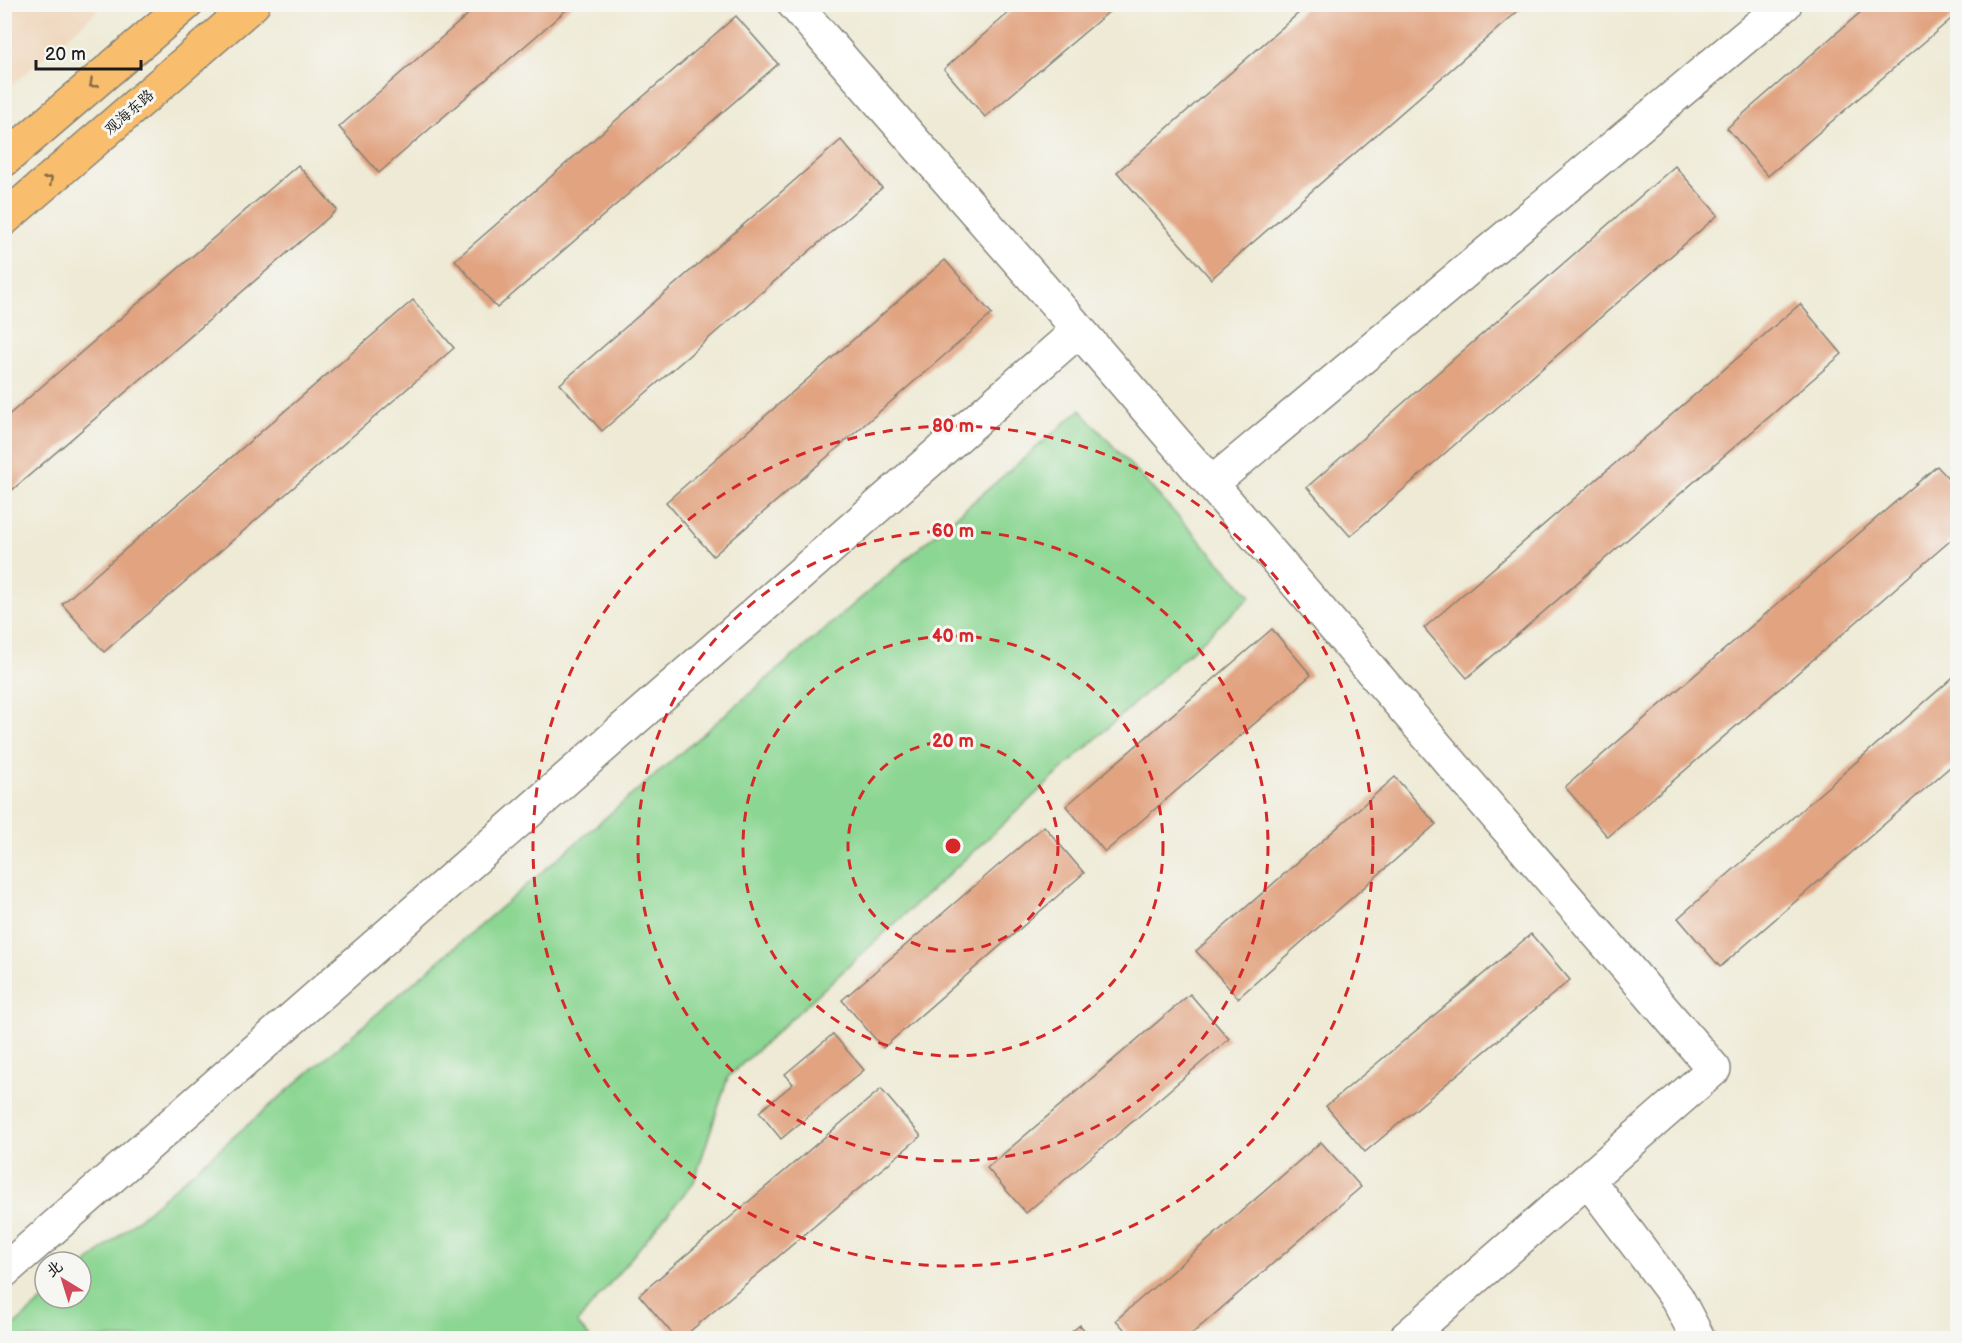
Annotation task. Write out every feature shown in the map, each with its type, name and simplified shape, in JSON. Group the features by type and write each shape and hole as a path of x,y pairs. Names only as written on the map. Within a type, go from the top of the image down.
{"main road":[{"path":"4,160 186,4"},
{"name":"观海东路","path":"4,219 254,4"}],"street":[{"path":"794,4 1211,484 1714,1070 1406,1338"},
{"path":"1211,484 1785,4"},
{"path":"4,1271 1078,330"},
{"path":"1588,1180 1677,1298 1698,1338"}],"shaded area":[{"path":"5,4 104,4 104,5 5,91"}],"green space":[{"path":"1080,410 1251,596 728,1077 694,1182 577,1323 590,1338 5,1338 5,1333 33,1309 93,1310 93,1258"}],"building":[{"path":"480,4 573,4 379,173 339,127"},
{"path":"1019,4 1118,4 985,117 944,69"},
{"path":"1309,4 1526,4 1211,279 1117,172"},
{"path":"1870,4 1958,4 1958,13 1768,176 1727,128"},
{"path":"736,16 778,64 497,308 455,260"},
{"path":"841,140 882,188 602,431 560,384"},
{"path":"298,165 337,210 4,497 4,419"},
{"path":"1675,166 1718,215 1350,536 1307,487"},
{"path":"945,260 992,314 713,556 666,502"},
{"path":"413,300 454,348 104,652 62,604"},
{"path":"1800,304 1842,354 1467,678 1424,628"},
{"path":"1937,466 1958,489 1958,534 1608,837 1565,787"},
{"path":"1272,629 1311,675 1105,852 1066,806"},
{"path":"1958,673 1958,760 1720,967 1678,918"},
{"path":"1395,777 1436,824 1238,998 1196,951"},
{"path":"1044,826 1084,873 883,1048 842,1000"},
{"path":"1531,934 1570,980 1365,1152 1326,1106"},
{"path":"1190,994 1229,1039 1026,1213 987,1168"},
{"path":"833,1034 864,1070 781,1139 759,1112 793,1084 785,1074"},
{"path":"881,1089 921,1136 682,1338 676,1338 639,1295"},
{"path":"1321,1142 1361,1187 1187,1338 1132,1338 1116,1320"},
{"path":"1080,1325 1091,1338 1064,1338"}]}
